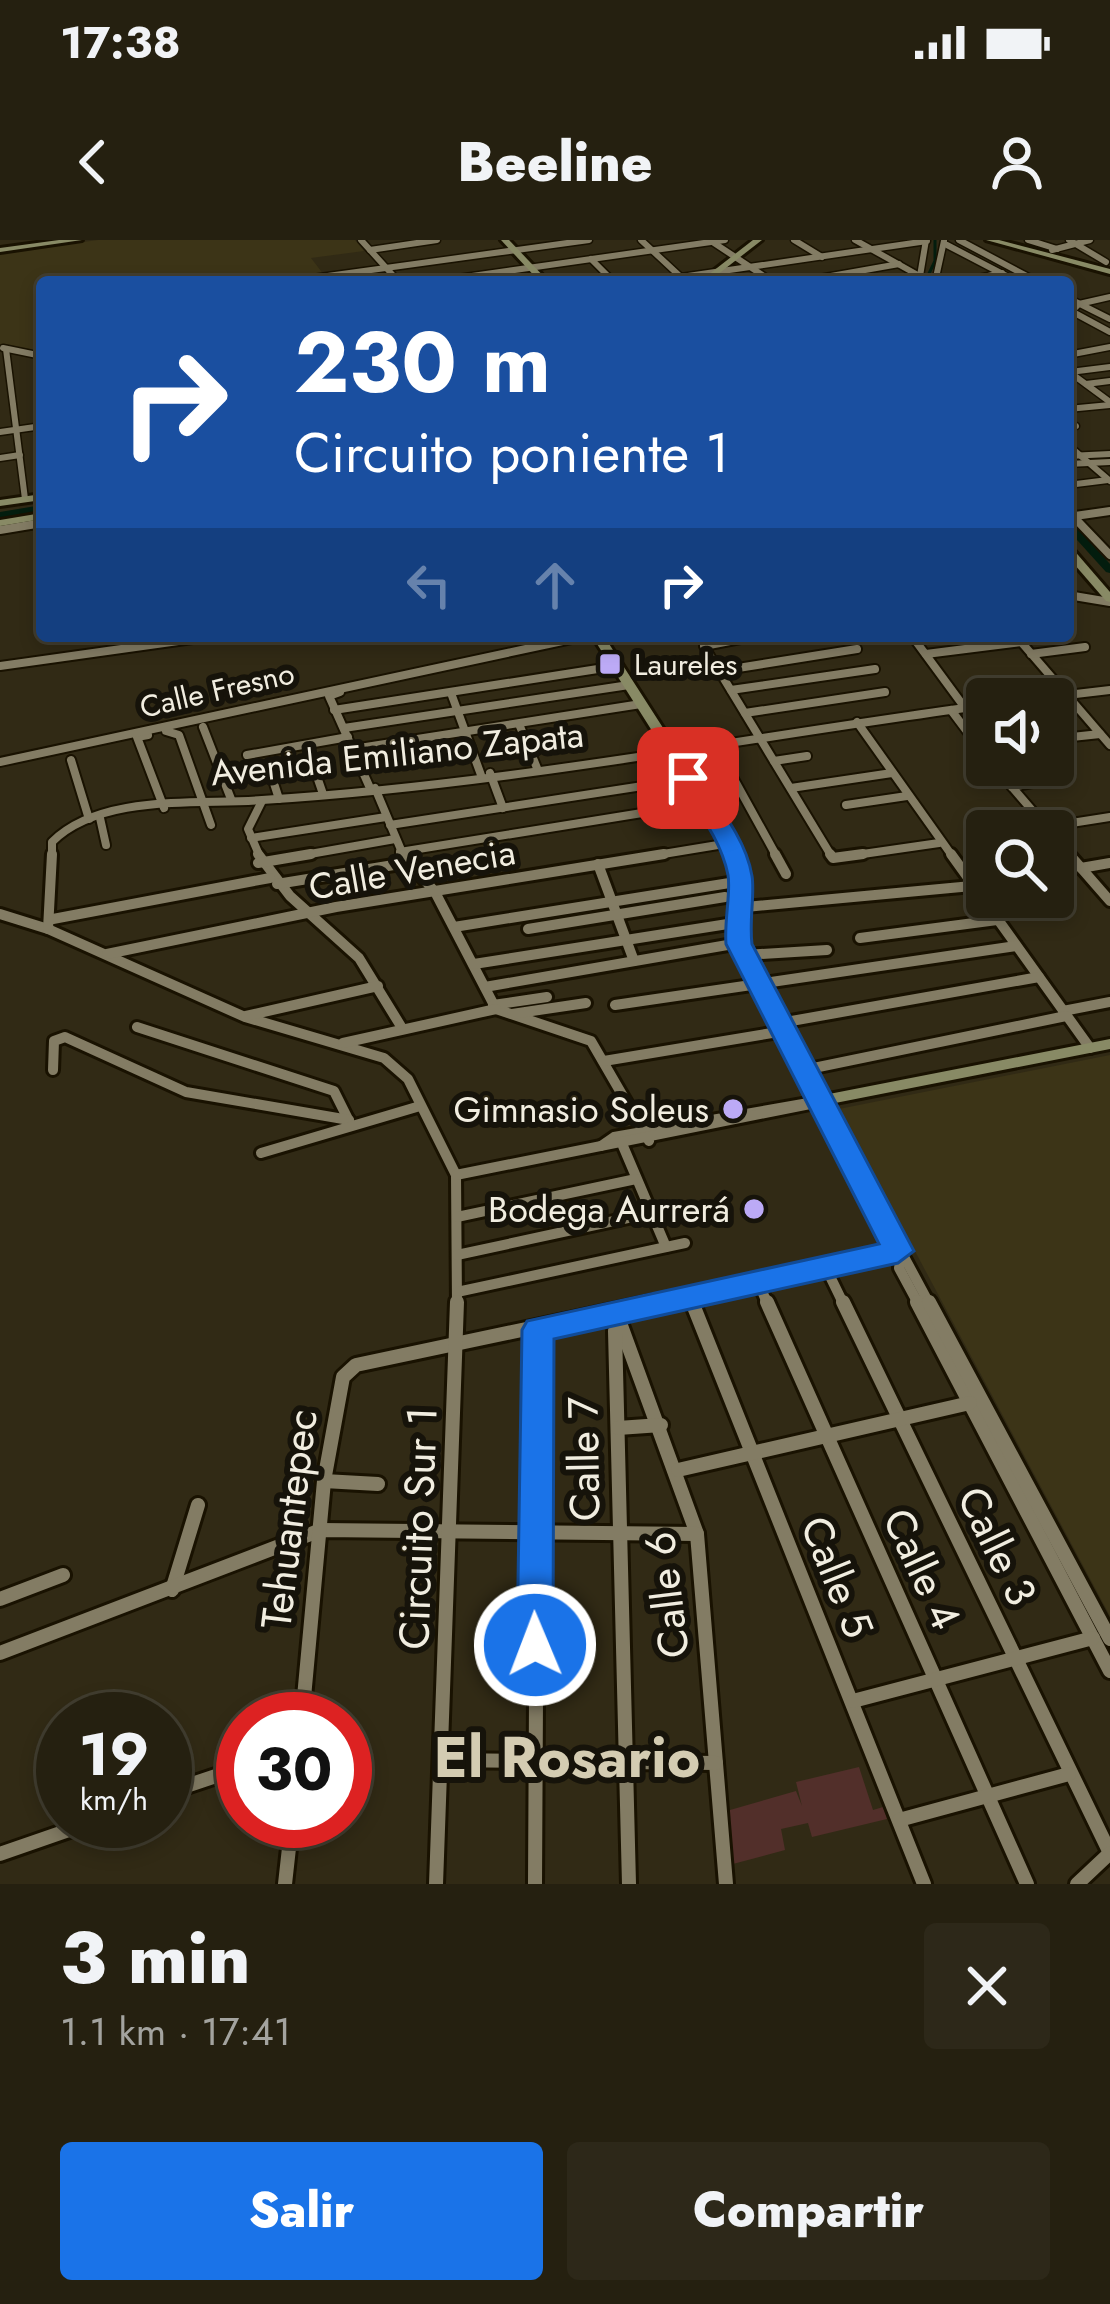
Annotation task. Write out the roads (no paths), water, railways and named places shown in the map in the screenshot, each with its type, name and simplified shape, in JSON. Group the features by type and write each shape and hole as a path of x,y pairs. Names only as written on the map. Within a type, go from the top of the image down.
{"street":[{"path":"0,249 56,240"},
{"path":"30,243 78,240"},
{"path":"361,240 394,276"},
{"path":"505,240 539,276"},
{"path":"349,276 590,240"},
{"path":"641,240 680,276"},
{"path":"483,276 725,240"},
{"path":"711,276 758,240"},
{"path":"794,240 822,257"},
{"path":"854,240 914,276"},
{"path":"959,240 1027,276"},
{"path":"990,240 1106,262"},
{"path":"1009,240 1106,262"},
{"path":"1028,240 1054,250 1090,240"},
{"path":"370,250 432,241 459,276"},
{"path":"573,241 608,276"},
{"path":"711,241 764,276"},
{"path":"700,276 927,241 918,276"},
{"path":"1072,242 1106,262"},
{"path":"937,276 945,243 1005,276"},
{"path":"831,276 898,264"},
{"path":"428,271 432,276"},
{"path":"991,276 1017,271"},
{"path":"1075,301 1110,301"},
{"path":"1075,301 1110,318"},
{"path":"1074,316 1110,339"},
{"path":"1084,345 1110,339"},
{"path":"1074,353 1110,339"},
{"path":"25,500 11,382 2,347 36,352"},
{"path":"1074,371 1110,367"},
{"path":"1074,375 1110,403"},
{"path":"0,384 11,382"},
{"path":"1086,384 1110,385"},
{"path":"1095,391 1110,385"},
{"path":"1074,409 1110,403"},
{"path":"0,432 36,427"},
{"path":"1074,450 1109,480"},
{"path":"0,458 20,455"},
{"path":"1074,460 1110,458"},
{"path":"1074,480 1109,480"},
{"path":"0,503 36,498"},
{"path":"1074,513 1110,511"},
{"path":"1074,515 1109,554"},
{"path":"0,526 36,521"},
{"path":"1074,557 1110,601"},
{"path":"1074,596 1110,601"},
{"path":"0,666 171,642"},
{"name":"Calle Fresno","path":"0,762 558,642"},
{"path":"602,642 730,844 742,880 732,909 742,949 817,1101 900,1254 913,1266 1101,1639 1110,1671"},
{"path":"725,642 704,646 833,858 939,843"},
{"path":"917,642 965,708"},
{"path":"926,654 1000,642"},
{"path":"1021,642 1053,678"},
{"path":"1031,654 1085,647"},
{"path":"719,671 857,650"},
{"path":"334,710 617,667"},
{"path":"730,690 874,669"},
{"path":"360,685 329,696 334,710 403,857 435,892 498,1010 591,1041 647,1136"},
{"path":"247,755 456,712 629,685"},
{"path":"1074,693 1110,690"},
{"path":"745,713 885,692"},
{"path":"451,693 464,732 503,808"},
{"path":"1074,701 1110,745"},
{"path":"352,749 641,704"},
{"name":"Avenida Emiliano Zapata","path":"94,819 200,801 262,801 536,768 965,708"},
{"path":"951,710 966,729"},
{"path":"857,722 966,878"},
{"path":"519,724 536,768"},
{"path":"1074,735 1110,726"},
{"path":"203,728 231,799"},
{"path":"164,808 137,737 175,730 211,826"},
{"path":"774,761 807,756"},
{"path":"71,760 106,844"},
{"path":"251,838 503,808 685,773 724,761 786,874"},
{"path":"312,762 323,794"},
{"path":"270,771 279,799"},
{"path":"790,788 892,773"},
{"path":"1017,786 1012,787 1032,810"},
{"path":"846,806 908,796"},
{"path":"262,801 248,829 258,863 306,914 347,945 403,1028"},
{"path":"51,924 704,803"},
{"path":"1074,825 1110,817"},
{"path":"51,924 52,842 66,826 94,819"},
{"path":"258,863 395,839"},
{"name":"Calle Venecia","path":"104,954 306,914 730,844"},
{"path":"1074,860 1108,896"},
{"path":"1081,868 1110,863"},
{"path":"598,864 634,961"},
{"path":"528,928 742,880"},
{"path":"454,927 614,908 732,909 966,887"},
{"path":"474,964 625,939 732,909"},
{"path":"0,914 51,924 104,954 245,1017 343,1043 400,1068 457,1175 601,1146 622,1146 647,1136"},
{"path":"860,938 997,920 1090,1048"},
{"path":"615,1005 1016,946"},
{"path":"485,987 634,961 742,949 827,950"},
{"path":"604,1060 1039,977"},
{"path":"245,1017 377,986"},
{"path":"343,1043 547,997"},
{"path":"804,1070 1110,1002"},
{"path":"498,1010 586,1003"},
{"path":"137,1027 334,1091 351,1123"},
{"path":"53,1070 54,1041 65,1037 186,1092 351,1123"},
{"path":"601,1146 614,1137 647,1136 800,1110 817,1101 1110,1044"},
{"path":"261,1153 420,1106"},
{"path":"622,1146 665,1247"},
{"name":"Circuito Sur 1","path":"436,1884 458,1348 457,1175"},
{"path":"457,1217 637,1179"},
{"path":"457,1255 651,1213"},
{"path":"457,1292 685,1243"},
{"path":"900,1254 899,1268 1101,1639"},
{"name":"Tehuantepec","path":"305,1692 324,1481 343,1377 373,1358 458,1348 619,1318 689,1295 900,1254"},
{"name":"Calle 3","path":"826,1268 1110,1853"},
{"name":"Calle 4","path":"758,1282 1027,1884"},
{"name":"Calle 5","path":"689,1295 924,1884"},
{"name":"Calle 6","path":"619,1318 679,1470 697,1534 726,1884"},
{"name":"Calle 7","path":"619,1318 615,1330 618,1535 629,1884"},
{"path":"536,1884 533,1537 538,1330"},
{"path":"679,1470 970,1403"},
{"path":"618,1428 661,1425"},
{"path":"324,1481 378,1484"},
{"path":"172,1590 199,1505"},
{"path":"0,1653 321,1530 533,1537 697,1534"},
{"path":"0,1599 63,1575"},
{"path":"853,1701 1101,1639"},
{"path":"442,1760 716,1762"},
{"path":"899,1820 1069,1774"},
{"path":"0,1854 36,1841"},
{"path":"285,1884 289,1848"},
{"path":"1077,1884 1110,1853"}],"waterway":[{"path":"928,276 935,261 935,240"},
{"path":"1074,460 1110,458"},
{"path":"0,515 36,509"},
{"path":"1074,531 1110,570"}],"place":[{"name":"Laureles","path":"610,664"},
{"name":"Gimnasio Soleus","path":"733,1109"},
{"name":"Bodega Aurrerá","path":"754,1209"}],"district":[{"name":"El Rosario","path":"567,1757"}]}
